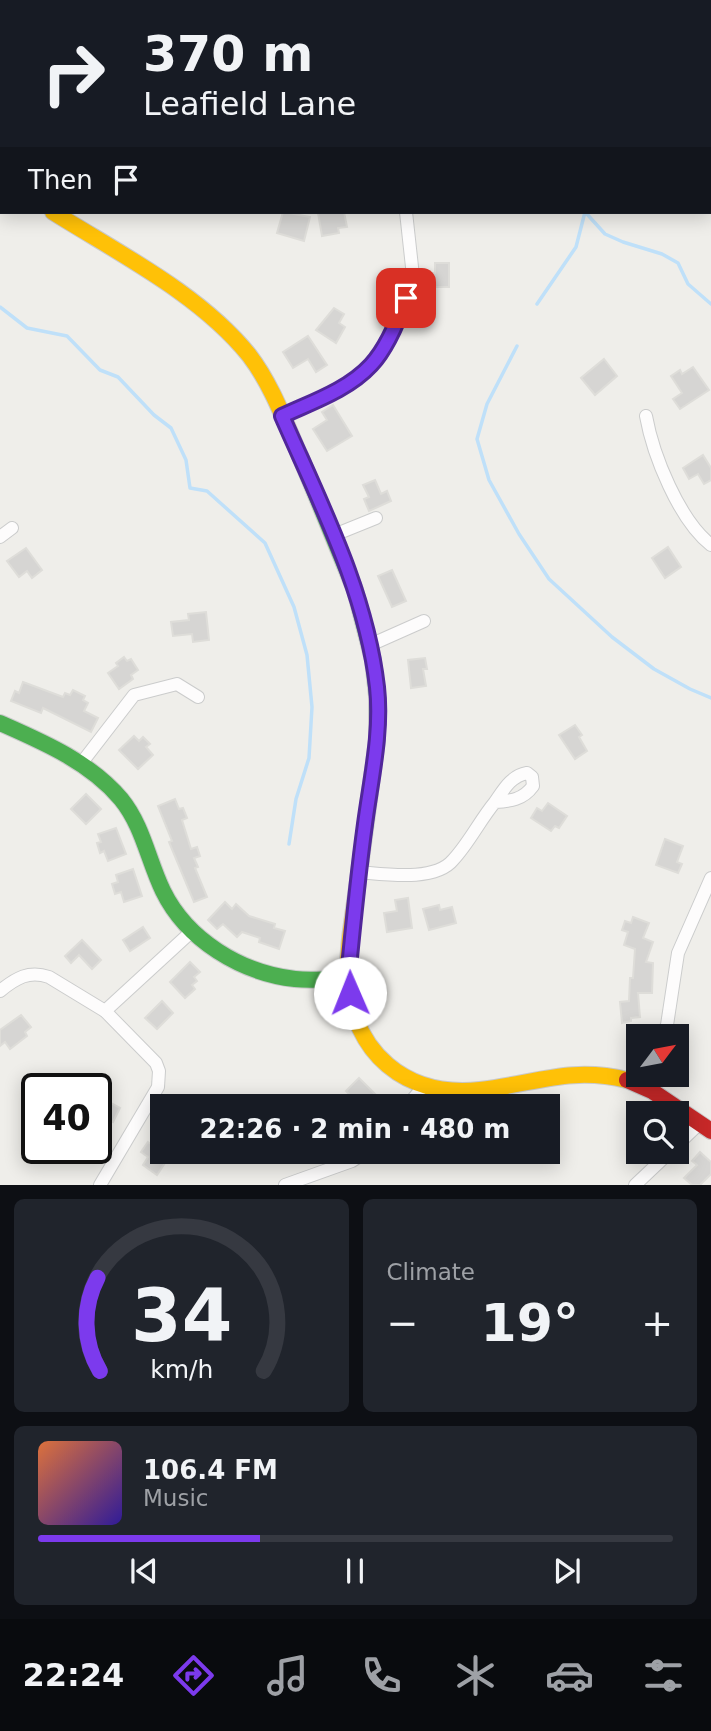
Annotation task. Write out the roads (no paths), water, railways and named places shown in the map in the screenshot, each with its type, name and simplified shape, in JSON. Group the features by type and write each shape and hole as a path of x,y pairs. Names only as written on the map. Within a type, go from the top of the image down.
{"street":[{"path":"56,214 189,302 241,346 265,381 282,416 355,590 370,645 377,689 377,734 358,872 348,978 352,1007 364,1036 379,1057 395,1071 423,1087 446,1091 476,1093 551,1077 588,1074 626,1079"},
{"path":"282,416 347,385 372,365 398,320 413,276 406,214"},
{"path":"646,416 651,446 675,495 699,535 710,544"},
{"path":"334,535 376,518"},
{"path":"0,537 12,528"},
{"path":"370,645 424,621"},
{"path":"80,765 134,695 177,684 198,697"},
{"path":"0,723 44,742 98,775 121,799 135,820 164,893 191,932 236,962 275,975 314,980 348,978"},
{"path":"358,872 402,875 435,873 452,862 495,802"},
{"path":"667,1024 678,953 711,878"},
{"path":"105,1011 191,932"},
{"path":"0,990 27,974 39,973 49,977 105,1011 156,1063 160,1079 158,1087 100,1185"},
{"path":"417,1094 423,1087"},
{"path":"654,1087 705,1127 689,1137"},
{"path":"285,1185 344,1164"},
{"path":"635,1185 657,1164"}],"waterway":[{"path":"537,304 576,247 584,214"},
{"path":"587,214 605,234 662,254 678,263 688,284 711,304"},
{"path":"0,307 27,328 67,336 100,370 118,377 154,415 171,428 186,460 190,488 207,491 265,543 294,607 307,655 312,707 309,758 296,799 289,844"},
{"path":"517,346 487,404 477,439 489,480 519,534 549,579 612,637 654,669 711,698"}]}
